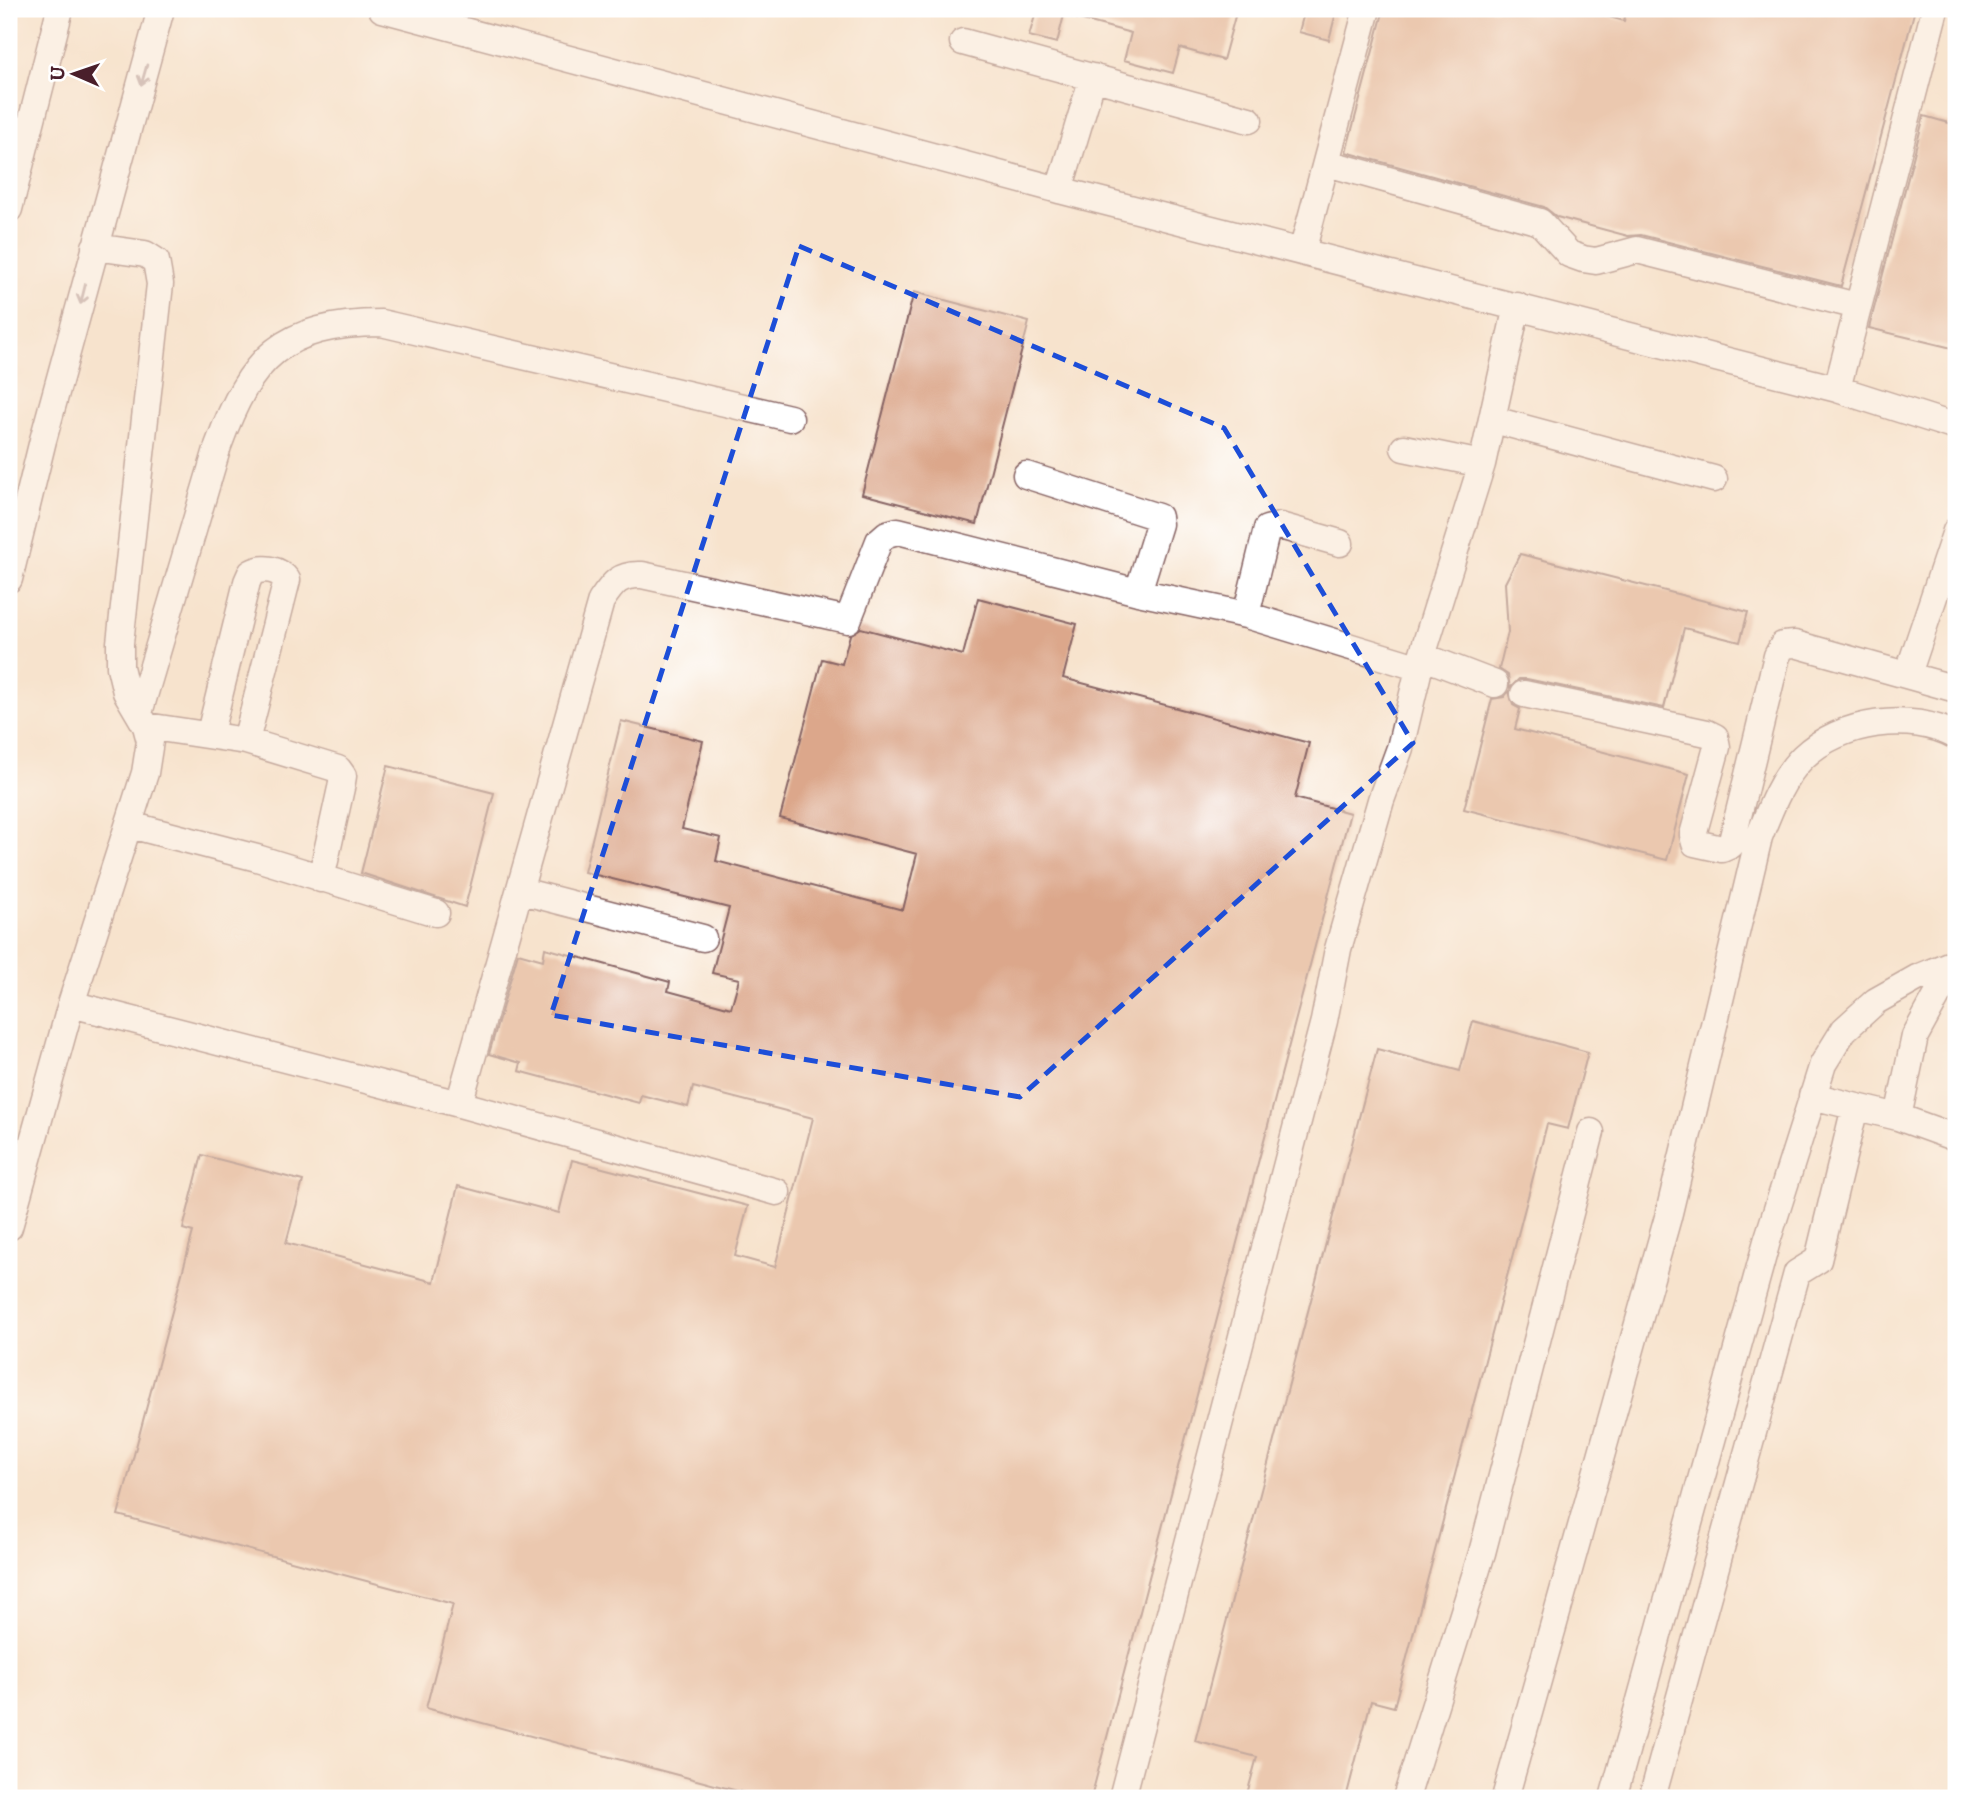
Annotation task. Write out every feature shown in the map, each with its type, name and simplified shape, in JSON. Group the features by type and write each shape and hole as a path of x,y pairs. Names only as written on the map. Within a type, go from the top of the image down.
{"street":[{"path":"9,209 60,9"},
{"path":"10,571 161,9"},
{"path":"382,9 1059,190 1837,389 1956,427"},
{"path":"1302,252 1328,163 1367,9"},
{"path":"1837,389 1935,9"},
{"path":"963,42 1249,120"},
{"path":"1059,190 1093,77"},
{"path":"1328,163 1540,222 1569,254 1583,259 1596,261 1637,250 1857,306"},
{"path":"9,1227 71,1004 130,825 150,741 143,719 126,692 120,667 120,643 160,284 156,261 145,254 95,247"},
{"path":"1122,1798 1321,1034 1338,949 1381,800 1400,748 1421,662 1482,464 1517,306"},
{"path":"143,719 218,446 233,404 260,366 290,340 314,329 344,324 381,323 789,418"},
{"path":"1493,420 1714,479"},
{"path":"1404,448 1482,464"},
{"path":"1026,475 1158,517 1159,524 1138,592"},
{"path":"1246,615 1267,529 1280,526 1340,543"},
{"path":"459,1104 522,891 601,601 615,580 628,574 848,620 879,541 887,534 898,531 1138,592 1246,615 1496,684"},
{"path":"1908,674 1956,531"},
{"path":"210,733 247,582 251,573 268,569 282,574 287,580 246,741"},
{"path":"1524,694 1707,733 1715,737 1717,747 1693,835 1695,843 1722,849 1731,845 1780,648 1794,644 1956,689"},
{"path":"143,719 246,741 338,769 343,776 321,879"},
{"path":"1505,1798 1668,1217 1759,837 1775,795 1803,757 1836,734 1895,723 1918,724 1956,736"},
{"path":"130,825 257,858 436,913"},
{"path":"522,891 703,938"},
{"path":"1614,1798 1763,1254 1823,1064 1852,1023 1892,990 1956,962"},
{"path":"1898,1117 1915,1036 1956,962"},
{"path":"71,1004 459,1104 777,1192"},
{"path":"1812,1097 1898,1117 1956,1138"},
{"path":"1652,1798 1797,1273 1818,1260 1856,1107"},
{"path":"1406,1798 1482,1553 1591,1132"}],"highlighted area":[{"path":"799,246 1224,428 1413,743 1020,1097 551,1015"}],"building":[{"path":"1037,9 1237,9 1223,60 1180,48 1173,73 1124,60 1131,33 1064,15 1057,43 1029,36"},
{"path":"1305,9 1337,9 1329,40 1299,32"},
{"path":"1384,9 1580,9 1624,21 1627,9 1915,9 1841,286 1641,235 1628,236 1557,217 1544,207 1346,152"},
{"path":"1924,116 1956,125 1956,349 1869,328"},
{"path":"914,292 1029,322 977,524 862,494"},
{"path":"1520,554 1748,612 1740,642 1684,628 1664,708 1527,679 1519,679 1510,688 1508,675 1499,669 1508,632 1505,583"},
{"path":"978,598 1077,624 1063,678 1309,743 1295,798 1350,813 1091,1798 764,1798 426,1708 453,1604 118,1515 193,1232 183,1229 202,1155 303,1181 286,1243 434,1282 458,1186 559,1213 572,1160 748,1206 735,1256 775,1267 813,1118 693,1087 688,1107 641,1095 639,1103 519,1071 521,1063 489,1054 518,953 543,960 545,948 670,982 668,991 731,1008 739,979 712,973 729,908 584,872 621,721 703,741 682,829 721,838 716,861 903,910 917,854 780,818 822,659 842,664 850,635 861,628 963,655"},
{"path":"1509,691 1513,705 1520,709 1515,729 1689,774 1667,860 1464,809 1492,699 1504,697"},
{"path":"388,766 494,793 465,907 361,873"},
{"path":"1473,1021 1588,1052 1568,1129 1547,1124 1394,1707 1371,1701 1346,1798 1246,1798 1257,1757 1195,1741 1377,1049 1460,1071"}]}
